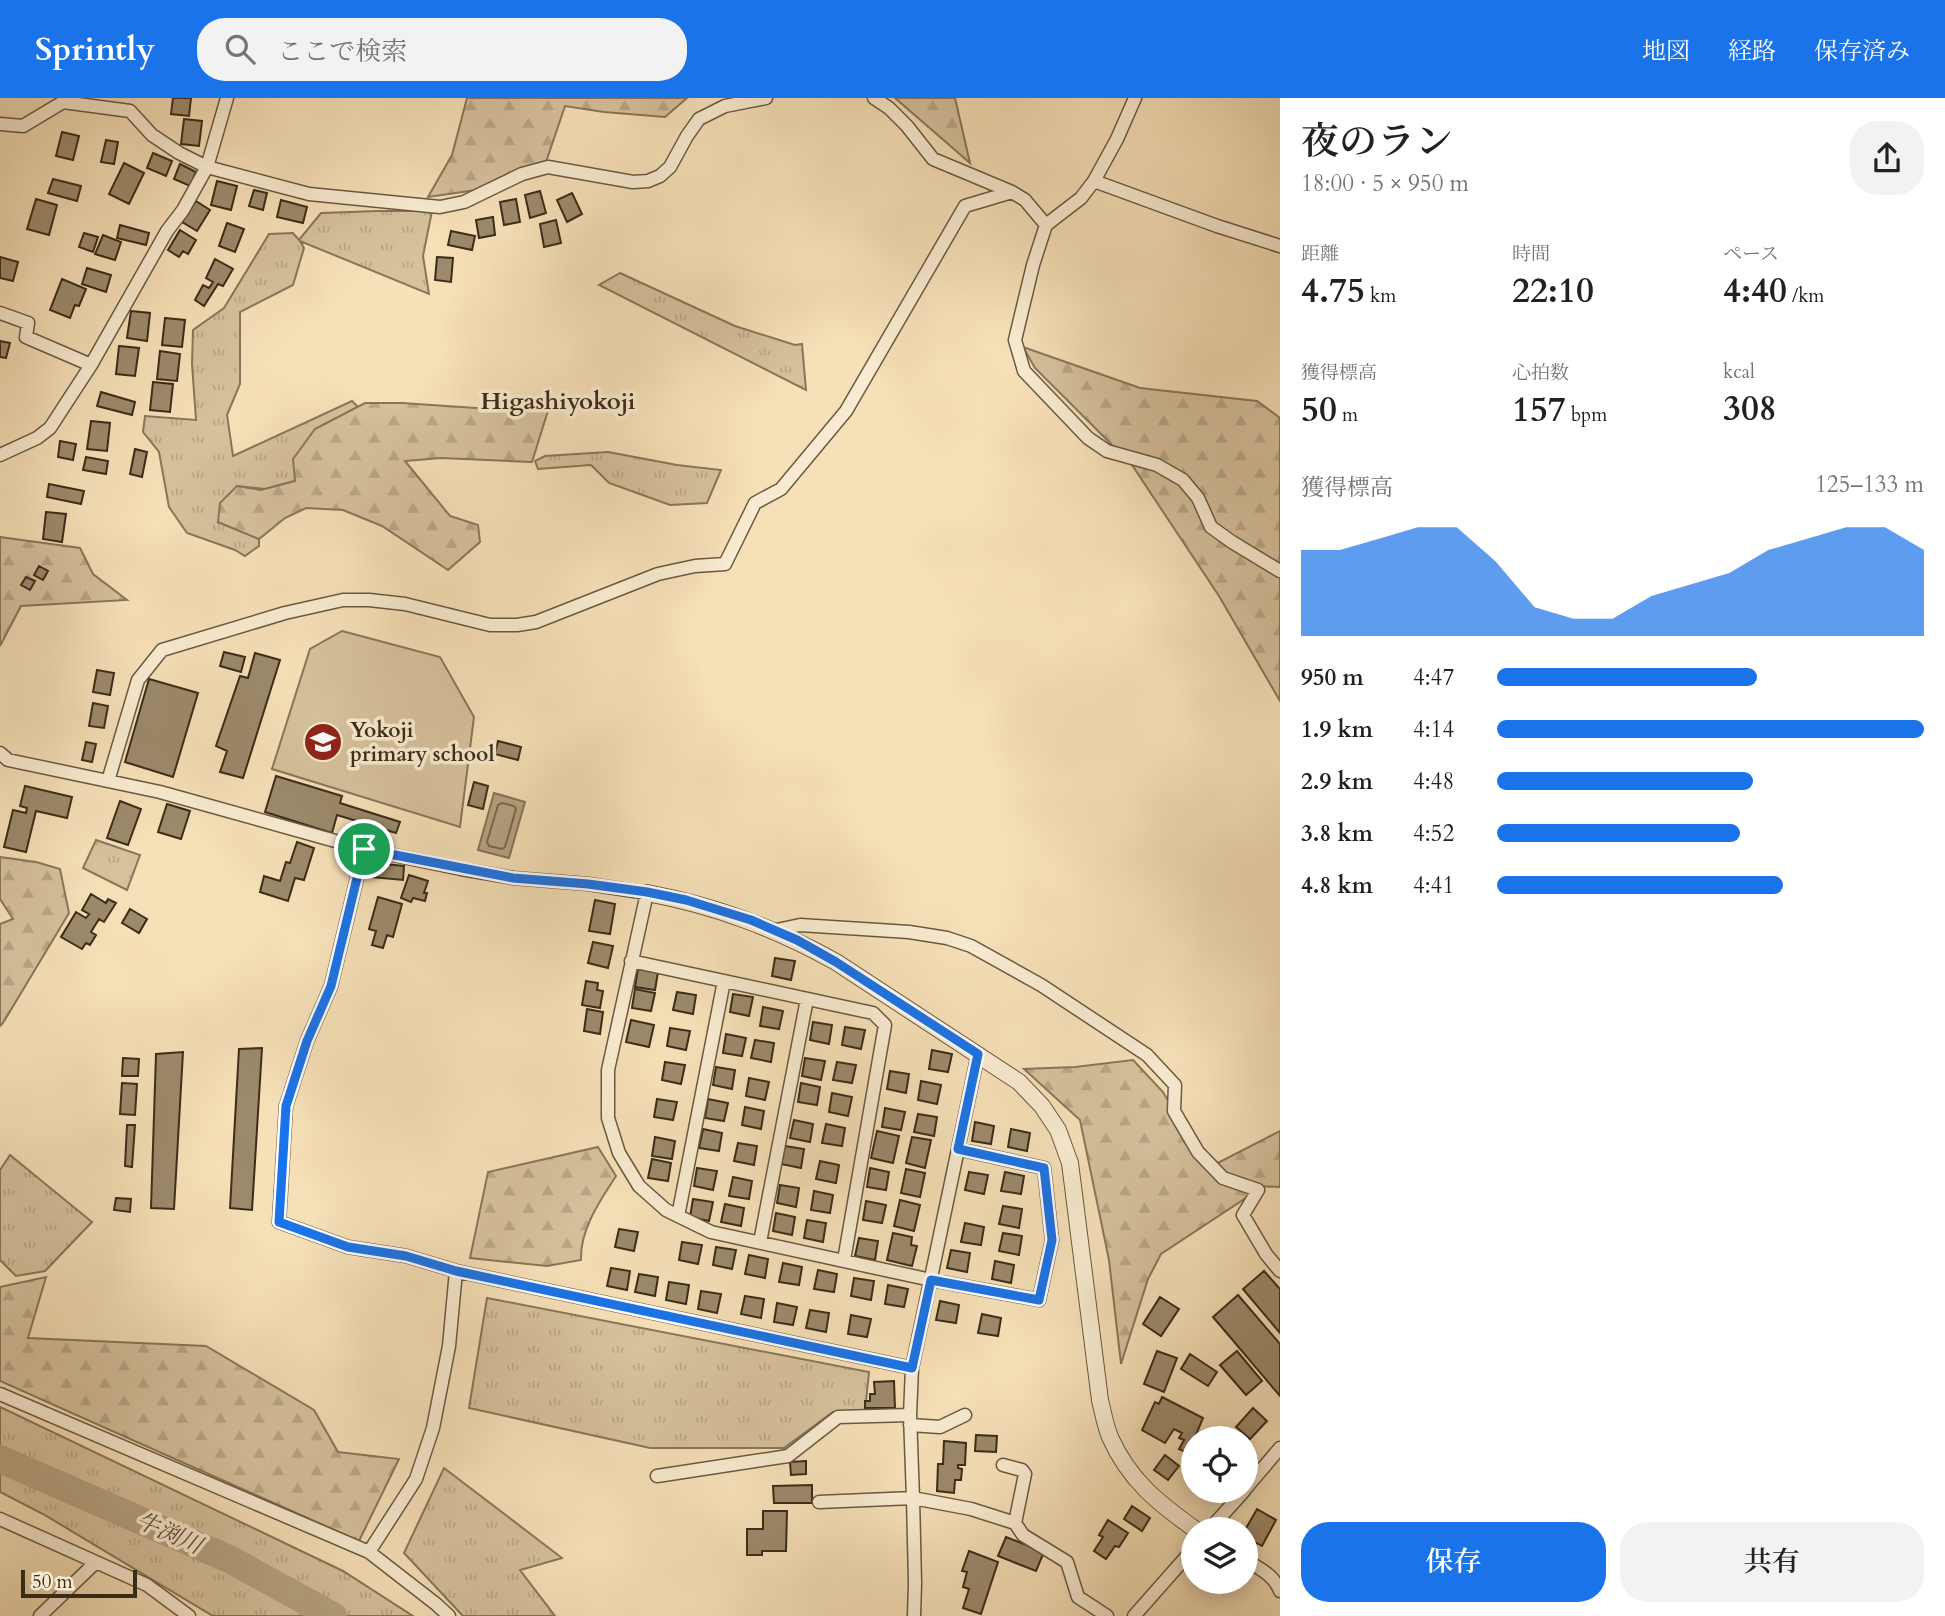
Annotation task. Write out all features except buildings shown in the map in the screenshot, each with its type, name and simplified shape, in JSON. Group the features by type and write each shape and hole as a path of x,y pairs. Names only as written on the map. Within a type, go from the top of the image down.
{"street":[{"path":"0,455 37,438 50,428 91,366 206,167 227,98"},
{"path":"0,124 23,126 63,100 130,111 152,135 206,167 309,194 440,207 464,202 522,174 548,167 633,182 648,181 660,176 670,167 699,119 725,106 766,98"},
{"path":"874,98 907,126 933,159 1026,200 1046,225"},
{"path":"1135,98 1118,139 1094,181 1082,198 1046,225 1033,265 1015,340 1024,371 1088,438 1107,451 1157,465 1183,480 1198,498 1211,527 1280,571"},
{"path":"1094,181 1280,246"},
{"path":"108,781 138,680 162,650 285,613 343,600 405,604 490,625 536,622 658,573 725,564 755,503 781,489 846,411 965,206 1012,192"},
{"path":"0,313 28,323 26,337 91,366"},
{"path":"0,753 8,760 160,792 364,849 513,878 647,892 686,900 751,920 797,940 836,962 978,1054 1019,1082 1042,1106 1058,1130 1070,1163 1100,1400 1109,1435 1123,1462 1141,1486 1181,1520"},
{"path":"364,849 331,986 307,1041 286,1106 279,1222 348,1247 406,1256 456,1271 912,1368"},
{"path":"647,892 608,1070 608,1118 619,1153 639,1186 666,1210 711,1232 931,1280 1039,1300 1052,1240 1044,1168 958,1149"},
{"path":"772,931 800,925 909,932 947,938 971,946 1041,985 1147,1055 1175,1085 1174,1111 1198,1152 1223,1178 1258,1190 1243,1215 1266,1254 1280,1271"},
{"path":"631,961 873,1013 885,1024 844,1260"},
{"path":"678,1216 724,981"},
{"path":"760,1242 807,999"},
{"path":"914,1616 910,1420 912,1368 978,1054"},
{"path":"369,1552 416,1479 433,1427 449,1346 456,1271"},
{"path":"0,1394 369,1552 449,1616"},
{"path":"657,1476 788,1456 838,1417 910,1420 940,1427 965,1415"},
{"path":"1258,1474 1280,1448"},
{"path":"1003,1465 1022,1470 1025,1474 1015,1523"},
{"path":"819,1502 913,1499 971,1509 1015,1523 1023,1535 1067,1562 1077,1597 1107,1616"},
{"path":"1221,1517 1233,1503"},
{"path":"0,1519 147,1585 189,1616"},
{"path":"40,1616 95,1563"},
{"path":"1134,1616 1181,1563"},
{"path":"1258,1567 1277,1584 1280,1591"}],"green space":[{"path":"467,98 687,98 665,117 565,106 546,162 490,188 428,197 452,155"},
{"path":"895,98 955,98 970,163"},
{"path":"432,211 423,256 429,294 300,241 304,248 293,285 240,312 240,384 227,415 233,456 352,401 358,407 321,426 295,481 265,489 237,486 218,522 259,539 259,546 245,556 187,533 169,507 159,452 143,432 145,416 196,420 192,364 193,330 224,308 269,234 293,233 299,240 321,213"},
{"path":"620,273 735,326 795,345 802,344 806,390 599,285"},
{"path":"1023,347 1140,388 1257,401 1280,418 1280,701 1219,596 1132,465 1035,368"},
{"path":"551,401 532,462 441,458 405,461 450,516 478,525 480,542 448,570 382,526 343,510 306,508 285,518 259,539 218,522 220,503 237,486 261,490 295,481 293,459 315,429 365,403 506,410"},
{"path":"608,452 721,470 707,503 670,505 609,483 591,465 538,469 535,461 545,456"},
{"path":"0,537 80,548 93,574 127,600 21,606 0,646"},
{"path":"342,631 440,657 474,717 460,827 272,769 310,649"},
{"path":"96,840 140,855 127,890 83,868"},
{"path":"0,857 36,862 60,869 69,913 0,1026 0,924 13,919 0,899"},
{"path":"1133,1060 1163,1092 1198,1152 1212,1166 1280,1131 1280,1187 1258,1186 1258,1190 1161,1254 1148,1279 1121,1364 1109,1260 1080,1120 1024,1069 1075,1067"},
{"path":"598,1147 616,1176 587,1226 581,1260 547,1266 470,1258 488,1172"},
{"path":"10,1155 92,1222 45,1271 16,1276 0,1260 0,1170"},
{"path":"46,1277 28,1338 206,1346 314,1410 338,1452 399,1459 359,1541 0,1381 0,1287"},
{"path":"487,1298 869,1372 865,1411 833,1412 784,1448 650,1448 469,1408"},
{"path":"0,1407 343,1571 413,1616 213,1616 43,1514 0,1492"},
{"path":"444,1468 562,1558 520,1570 555,1616 463,1616 404,1553"}],"water":[{"path":"494,793 525,802 509,858 478,850"}],"waterway":[{"name":"牛渕川","path":"0,1459 231,1560 333,1616"}],"place":[{"name":"Yokoji primary school","path":"323,742"}],"district":[{"name":"Higashiyokoji","path":"558,401"}],"route":[{"path":"364,849 513,878 647,892 686,900 751,920 797,940 836,962 978,1054 958,1149 1044,1168 1052,1240 1039,1300 931,1280 912,1368 456,1271 406,1256 348,1247 279,1222 286,1106 307,1041 331,986 364,849"}]}
